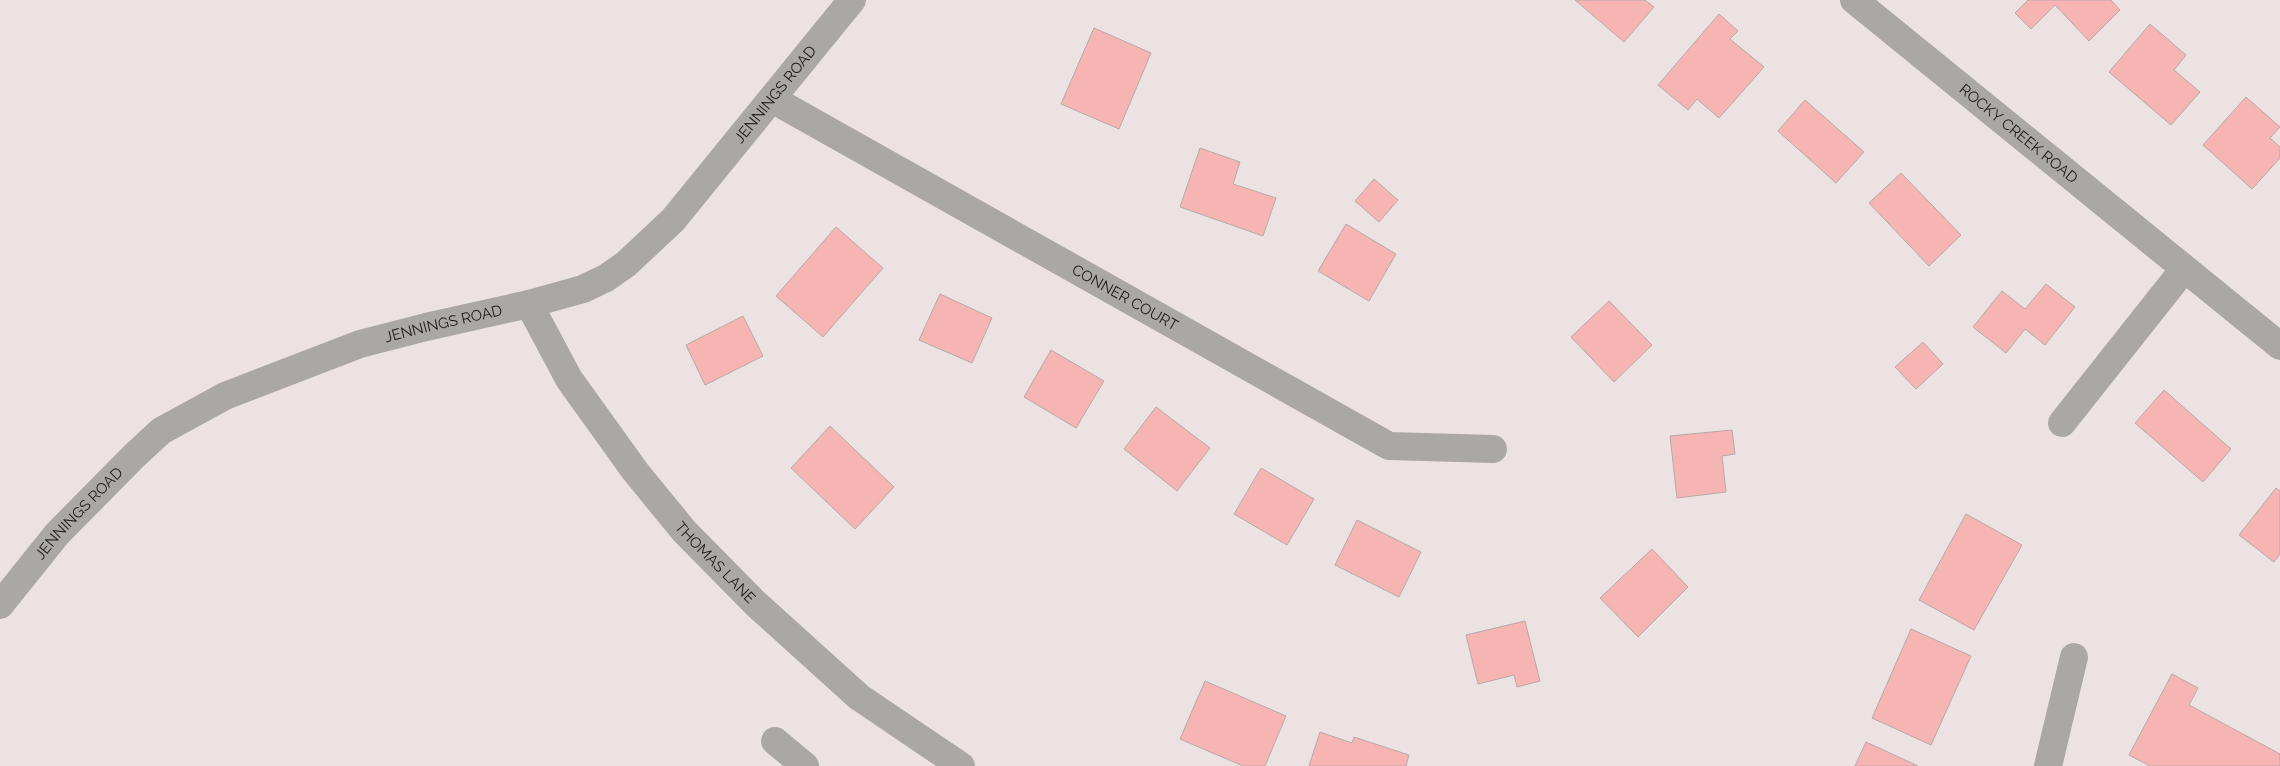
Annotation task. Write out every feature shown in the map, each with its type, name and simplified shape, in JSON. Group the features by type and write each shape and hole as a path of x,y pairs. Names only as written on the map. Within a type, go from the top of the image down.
{"street":[{"name":"JENNINGS ROAD","path":"0,605 57,534 161,431 225,396 360,344 436,324 529,304 583,288 606,278 626,264 673,220 852,0"},
{"name":"ROCKY CREEK ROAD","path":"1854,0 2280,346"},
{"name":"CONNER COURT","path":"772,99 1389,446 1493,449"},
{"path":"2062,423 2184,269"},
{"name":"THOMAS LANE","path":"529,304 569,379 634,472 684,531 756,604 859,696 960,766"},
{"path":"2048,766 2074,657"},
{"path":"775,741 805,766"}],"building":[{"path":"1575,0 1645,0 1654,7 1624,42"},
{"path":"2028,0 2111,0 2120,10 2089,41 2055,5 2031,29 2015,13"},
{"path":"1719,14 1738,31 1730,39 1764,67 1719,118 1697,99 1688,110 1658,85"},
{"path":"2150,24 2186,55 2174,70 2200,92 2171,125 2109,72"},
{"path":"1094,28 1151,53 1119,129 1061,104"},
{"path":"2246,97 2280,127 2270,138 2280,147 2280,158 2252,189 2203,145"},
{"path":"1805,100 1864,152 1836,183 1778,131"},
{"path":"1200,148 1240,162 1233,184 1276,198 1263,236 1180,207"},
{"path":"1901,173 1961,235 1929,266 1869,203"},
{"path":"1374,179 1398,200 1379,222 1355,201"},
{"path":"1346,224 1396,254 1369,301 1318,271"},
{"path":"836,227 883,268 823,337 776,296"},
{"path":"2046,284 2075,307 2045,345 2025,329 2006,353 1973,327 2002,291 2025,309"},
{"path":"940,294 992,318 972,363 919,340"},
{"path":"1609,301 1652,345 1614,382 1571,337"},
{"path":"743,316 763,356 705,385 686,345"},
{"path":"1923,342 1943,364 1916,389 1895,367"},
{"path":"1051,350 1104,381 1076,428 1024,397"},
{"path":"2164,390 2231,449 2203,482 2135,423"},
{"path":"1156,407 1210,448 1177,491 1124,449"},
{"path":"830,426 894,487 855,529 791,468"},
{"path":"1732,430 1735,454 1722,456 1726,492 1677,498 1670,436"},
{"path":"1261,468 1314,499 1287,545 1234,514"},
{"path":"2276,488 2280,491 2280,554 2274,562 2239,535"},
{"path":"1966,514 2022,545 1974,630 1919,600"},
{"path":"1357,520 1421,552 1399,597 1335,565"},
{"path":"1652,549 1688,587 1638,637 1600,598"},
{"path":"1525,621 1540,681 1517,687 1514,675 1478,684 1466,635"},
{"path":"1911,629 1971,656 1931,745 1872,718"},
{"path":"2172,674 2198,688 2189,705 2280,754 2280,766 2150,766 2129,755"},
{"path":"1205,681 1286,716 1265,766 1243,766 1180,739"},
{"path":"1320,732 1352,743 1354,737 1409,755 1406,766 1309,766"},
{"path":"1866,742 1918,766 1855,766"}]}
